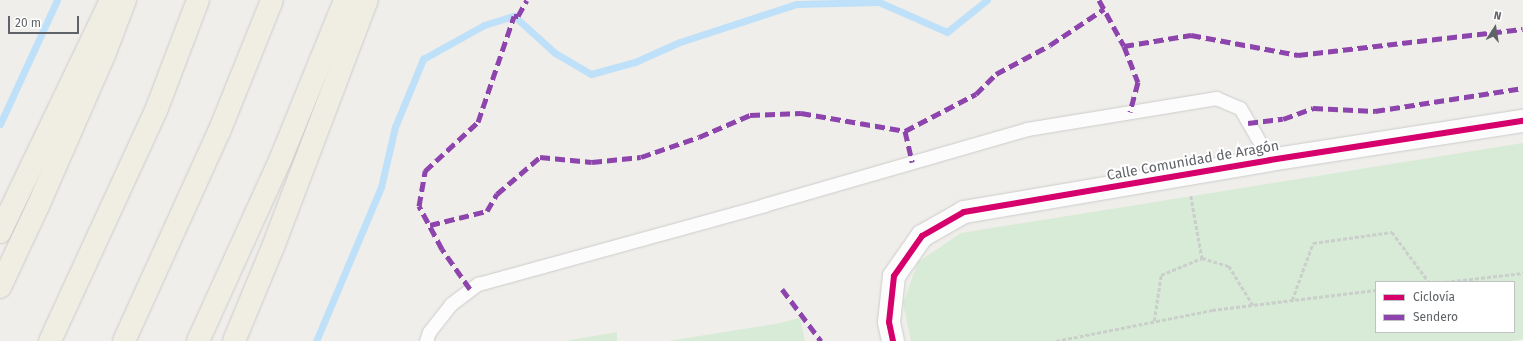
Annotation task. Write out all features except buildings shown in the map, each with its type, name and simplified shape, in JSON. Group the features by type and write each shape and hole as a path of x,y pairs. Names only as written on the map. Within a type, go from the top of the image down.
{"highway":[{"path":"0,232 111,0"},
{"path":"0,287 45,192 104,56 125,0"},
{"path":"50,341 156,108 198,0"},
{"path":"124,341 219,132 272,0"},
{"path":"198,341 281,158 345,0"},
{"path":"234,341 276,239 367,0"}],"street":[{"name":"Calle Comunidad de Aragón","path":"893,341 890,322 894,276 922,236 964,212 1270,160 1523,121"}],"lane":[{"path":"426,341 429,332 451,304 478,284 764,205 1027,129 1216,98 1240,108 1270,160"}],"path":[{"path":"1187,174 1202,258"},
{"path":"1292,300 1313,243 1392,232 1428,281"},
{"path":"1154,322 1161,275 1202,258 1229,266 1253,305"},
{"path":"1454,281 1523,273"},
{"path":"1056,341 1212,310 1375,290"}],"green space":[{"path":"1523,143 1523,339 1512,341 911,341 903,303 918,262 961,233"},
{"path":"800,318 805,341 668,341 775,324"},
{"path":"617,332 617,341 565,341"}],"waterway":[{"path":"0,124 57,0"},
{"path":"316,341 381,187 395,127 423,59 484,25 514,16 555,53 591,74 635,62 680,42 796,4 879,2 947,32 987,0"}],"marked path":[{"path":"470,289 442,249 419,206 425,171 478,122 514,16 518,16 527,0"},
{"path":"1099,0 1124,46 1191,35 1298,55 1523,29"},
{"path":"430,225 487,211 497,194 540,157 592,162 641,157 699,137 750,115 801,113 905,131 976,94 996,74 1050,45 1104,9"},
{"path":"1124,46 1138,82 1130,112"},
{"path":"1248,123 1283,119 1313,108 1375,111 1523,88"},
{"path":"905,131 912,162"},
{"path":"782,289 821,341"}],"cycle path":[{"path":"893,341 889,322 894,276 922,236 964,212 1270,160 1523,121"}]}
